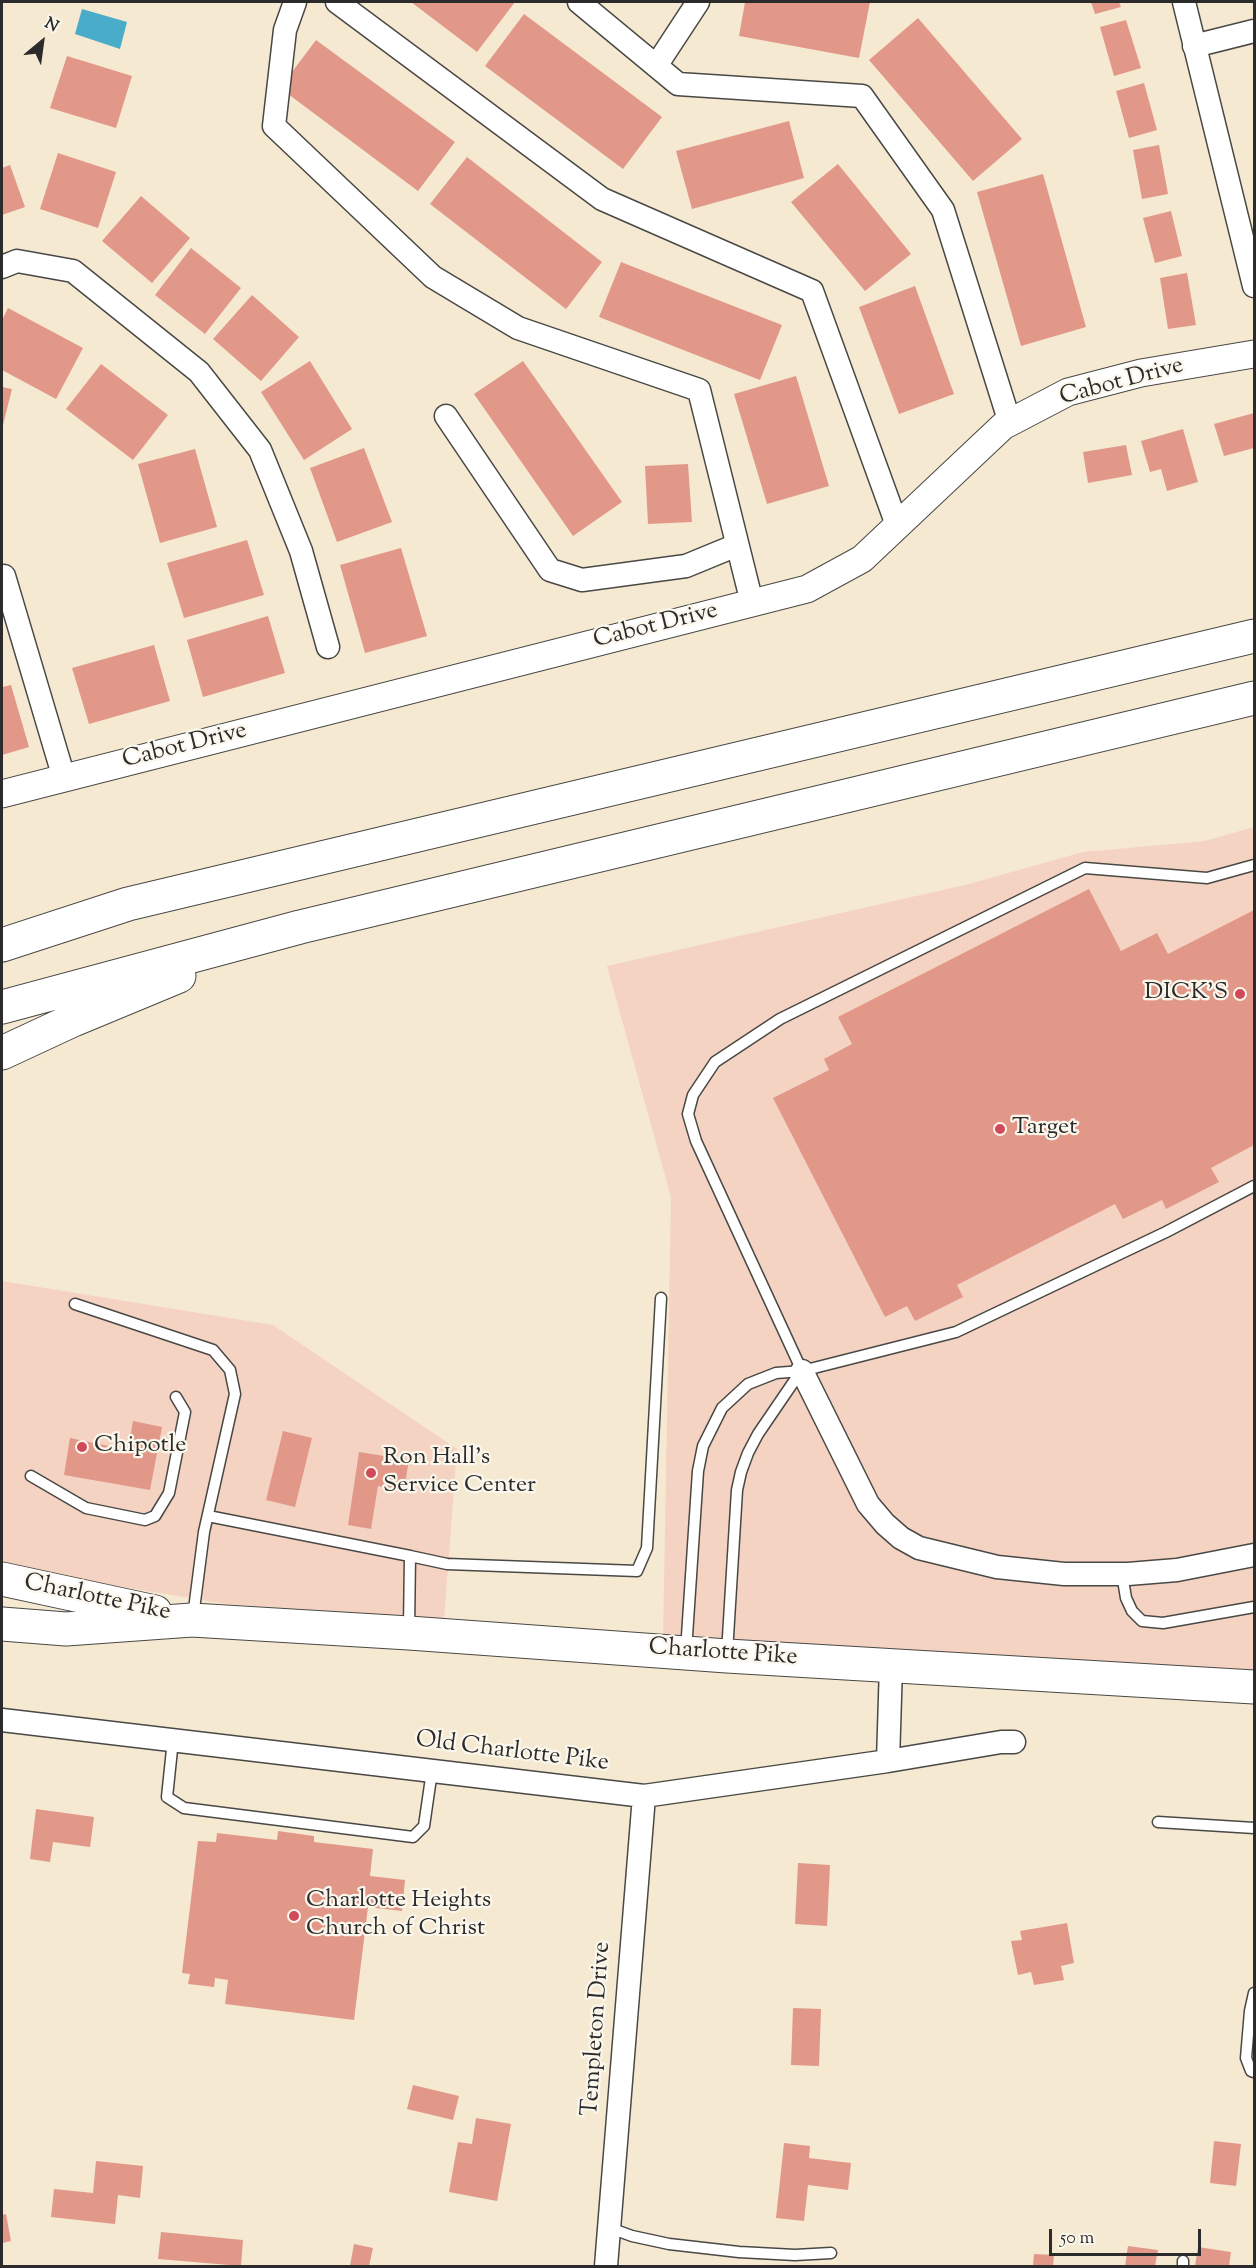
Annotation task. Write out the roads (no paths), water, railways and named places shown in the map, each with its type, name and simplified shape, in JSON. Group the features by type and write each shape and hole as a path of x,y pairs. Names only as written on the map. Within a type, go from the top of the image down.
{"main road":[{"path":"2,945 128,904 1254,636"},
{"path":"2,1007 300,927 1254,698"},
{"path":"2,1053 73,1020 300,927"},
{"name":"Charlotte Pike","path":"2,1579 192,1620"},
{"name":"Charlotte Pike","path":"2,1624 66,1629 192,1620 727,1656 1254,1687"}],"street":[{"path":"295,2 285,30 274,126 433,277 518,328 699,390 752,603"},
{"path":"337,2 602,199 812,291 897,525"},
{"path":"579,2 678,84 862,96 943,210 1010,423"},
{"path":"656,66 698,2"},
{"path":"1184,2 1254,286"},
{"path":"1194,46 1254,31"},
{"path":"2,267 17,261 73,271 199,372 260,450 301,551 328,647"},
{"name":"Cabot Drive","path":"2,794 807,589 862,559 1003,426 1068,392 1141,373 1254,354"},
{"path":"446,416 550,570 582,580 686,566 737,545"},
{"path":"2,577 4,576 64,778"},
{"path":"801,1371 868,1504 901,1538 919,1548 997,1567 1064,1574 1122,1574 1177,1570 1254,1555"},
{"path":"888,1761 891,1665"},
{"name":"Old Charlotte Pike","path":"2,1720 644,1796 888,1761 1001,1742 1014,1742"},
{"name":"Templeton Drive","path":"606,2266 644,1796"}],"lane":[{"path":"801,1371 696,1141 688,1114 693,1095 715,1062 780,1019 1084,868 1207,878 1254,865"},
{"path":"686,1652 699,1471 703,1446 723,1408 748,1384 776,1373 801,1371 956,1332 1166,1232 1254,1186"},
{"path":"208,1516 447,1564 637,1571 646,1548 661,1298"},
{"path":"75,1304 213,1350 230,1370 235,1394 208,1516 192,1620"},
{"path":"727,1656 737,1490 741,1472 758,1434 801,1371"},
{"path":"31,1476 86,1508 145,1520 155,1516 169,1493 185,1412 176,1397"},
{"path":"409,1633 410,1556"},
{"path":"1122,1574 1126,1598 1132,1611 1142,1621 1163,1623 1254,1607"},
{"path":"173,1740 167,1797 184,1808 413,1837 424,1826 432,1771"},
{"path":"1158,1822 1254,1828"},
{"path":"1254,1993 1246,2058 1251,2071 1254,2072"},
{"path":"610,2228 632,2236 669,2244 728,2251 795,2255 831,2253"}],"water":[{"path":"82,9 127,22 120,49 75,34"}],"place":[{"name":"DICK’S","path":"1240,994"},
{"name":"Target","path":"1000,1129"},
{"name":"Chipotle","path":"82,1447"},
{"name":"Ron Hall's Service Center","path":"371,1473"},
{"name":"Charlotte Heights Church of Christ","path":"294,1916"}]}
